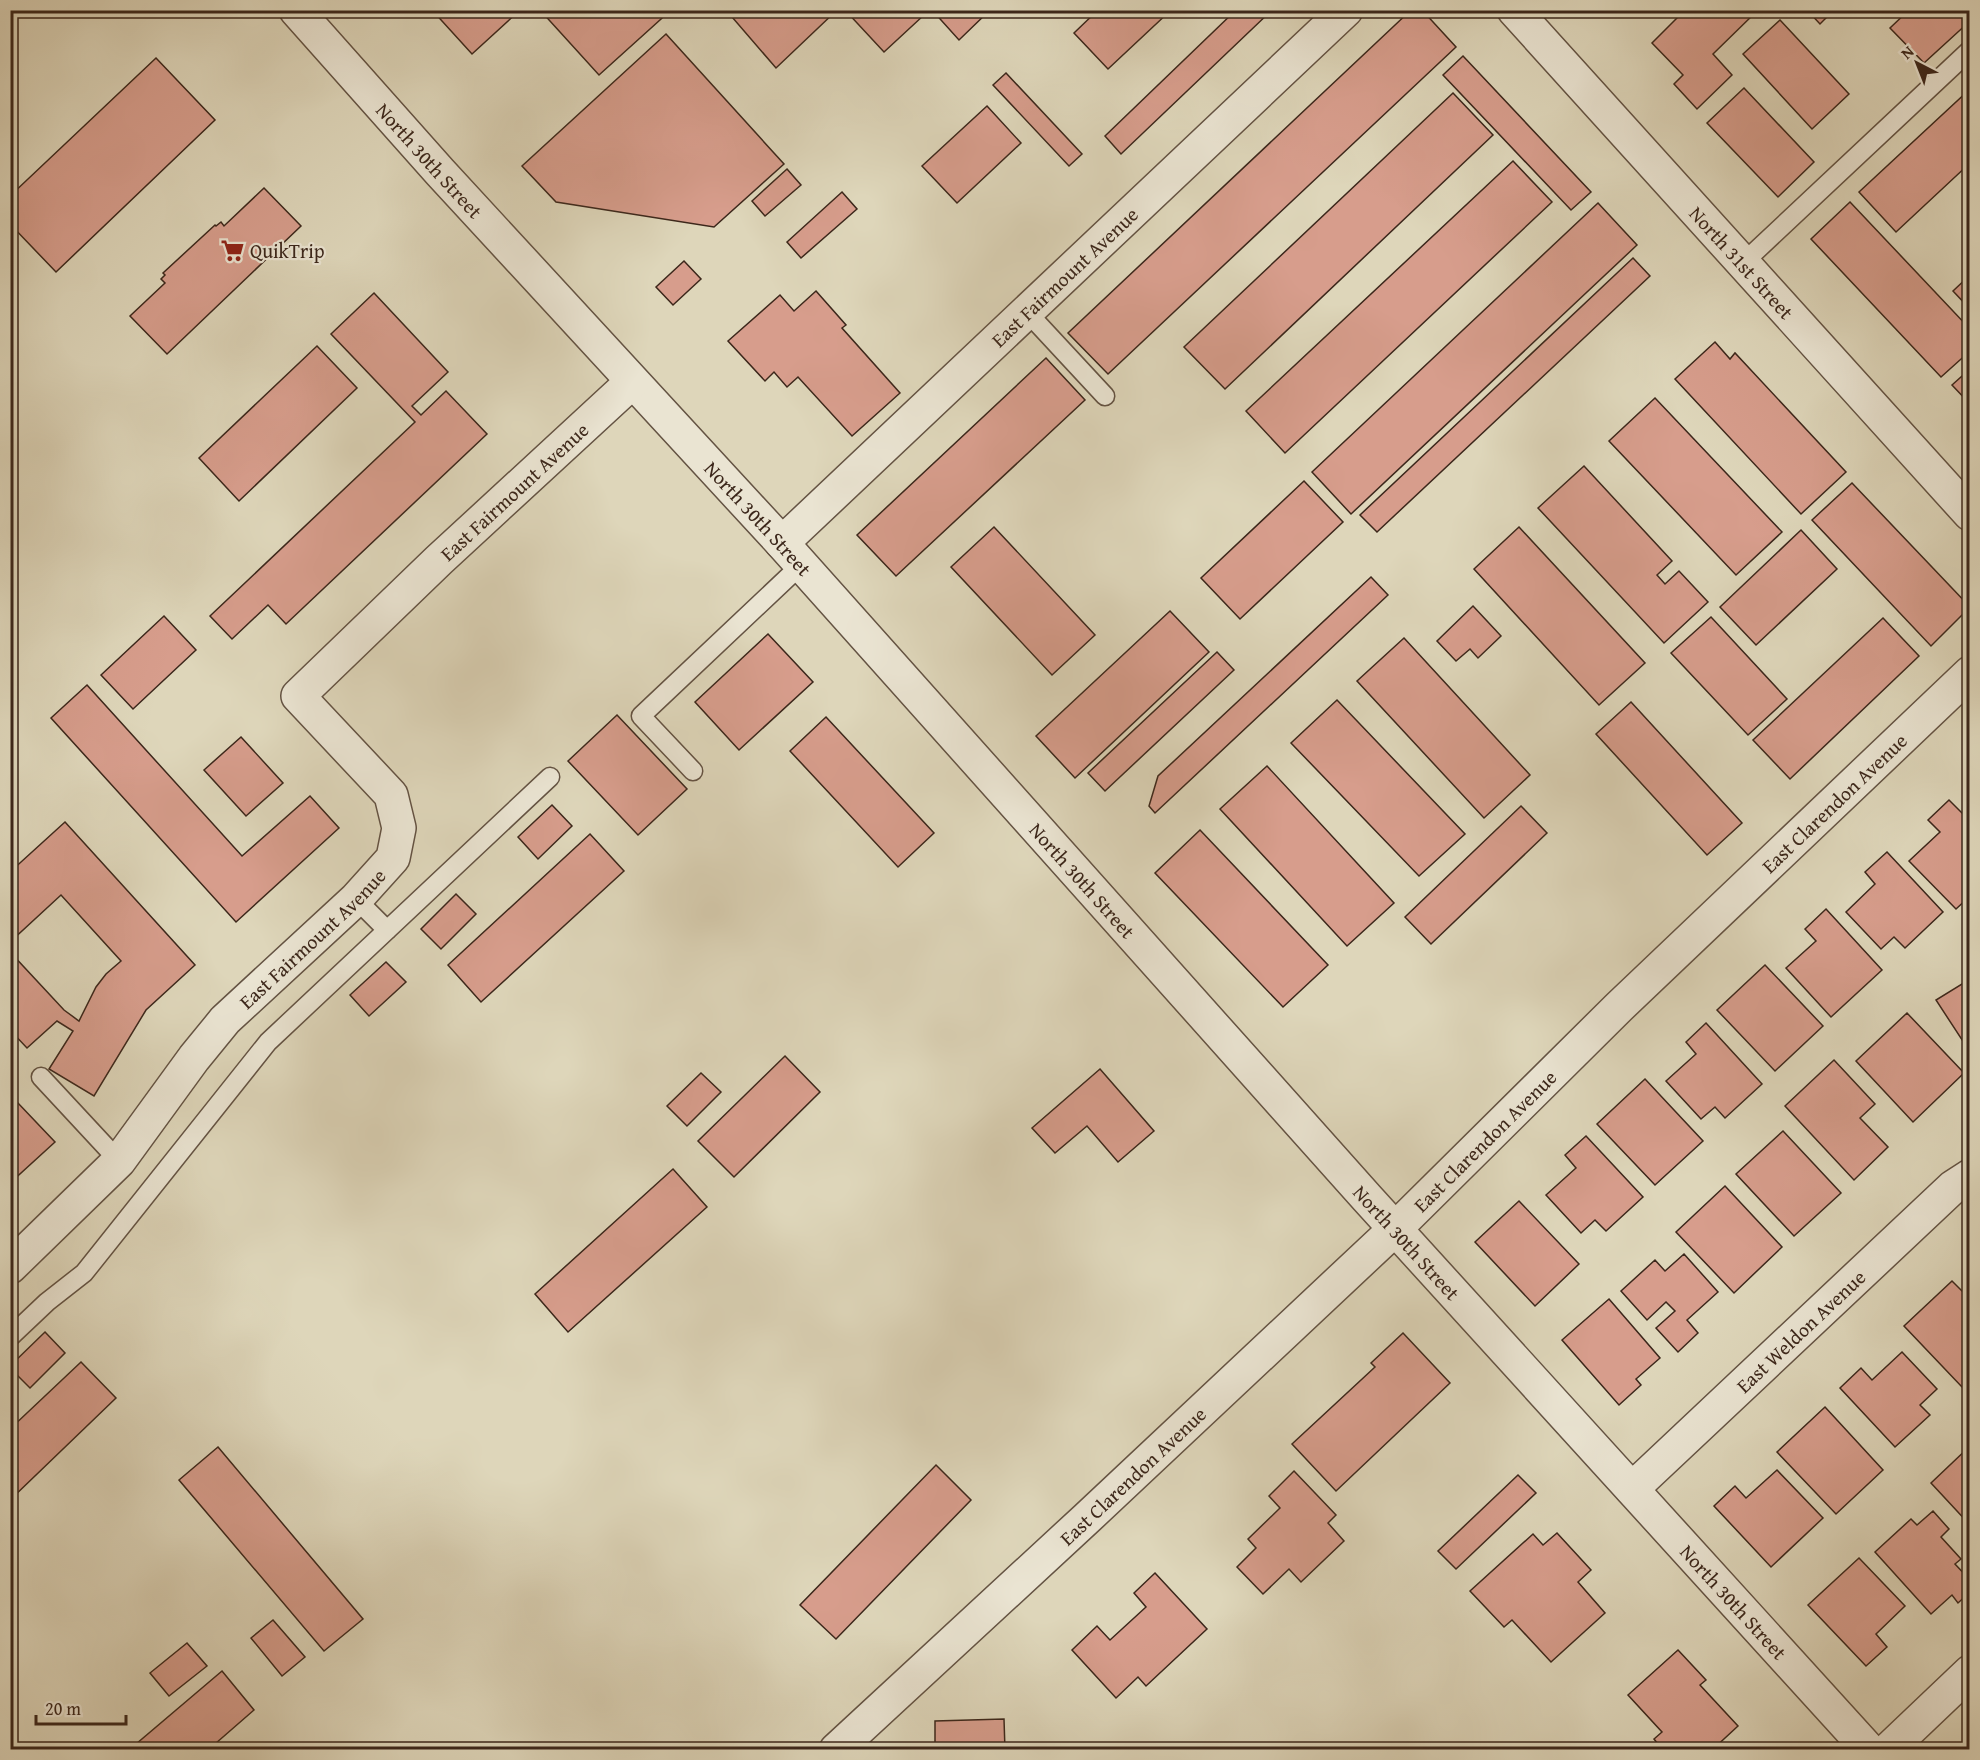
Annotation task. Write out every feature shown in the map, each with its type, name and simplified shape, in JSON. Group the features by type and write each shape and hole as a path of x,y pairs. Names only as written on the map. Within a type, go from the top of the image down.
{"street":[{"name":"North 30th Street","path":"296,10 440,172 792,554 1395,1229 1869,1749"},
{"name":"East Fairmount Avenue","path":"792,554 1027,312 1346,10"},
{"name":"North 31st Street","path":"1514,10 1970,514"},
{"name":"East Fairmount Avenue","path":"10,1267 119,1161 194,1058 225,1020 356,899 393,858 399,828 391,795 298,696 439,560 632,382"},
{"name":"East Clarendon Avenue","path":"836,1749 1068,1536 1395,1229 1619,1007 1970,673"},
{"name":"East Weldon Avenue","path":"1632,1488 1953,1187 1970,1176"},
{"path":"1888,1749 1970,1672"}],"lane":[{"path":"1743,263 1970,50"},
{"path":"1027,312 1105,396"},
{"path":"693,771 641,716 792,554"},
{"path":"10,1337 47,1302 84,1273 268,1042 550,777"},
{"path":"356,899 387,930"},
{"path":"41,1077 119,1161"}],"building":[{"path":"432,10 520,10 472,54"},
{"path":"540,10 671,10 599,75"},
{"path":"726,10 837,10 776,68"},
{"path":"845,10 920,10 924,15 884,52"},
{"path":"932,10 990,10 959,40"},
{"path":"1098,10 1171,10 1108,69 1074,33"},
{"path":"1236,10 1272,10 1121,154 1105,136"},
{"path":"1411,10 1422,10 1456,47 1108,374 1068,333"},
{"path":"1685,10 1758,10 1713,54 1732,75 1697,109 1674,84 1683,75 1652,43"},
{"path":"1807,10 1834,10 1820,24"},
{"path":"1909,10 1970,10 1970,21 1924,63 1890,28"},
{"path":"1780,20 1849,94 1812,129 1743,54"},
{"path":"666,34 784,164 714,227 556,202 522,166"},
{"path":"1463,56 1591,192 1571,210 1443,75"},
{"path":"156,58 215,120 56,272 10,224 10,196"},
{"path":"1006,73 1082,154 1069,166 993,85"},
{"path":"1744,88 1814,162 1778,197 1707,123"},
{"path":"1970,89 1970,163 1896,232 1859,192"},
{"path":"1453,93 1493,135 1225,389 1184,347"},
{"path":"987,106 1021,143 957,203 922,166"},
{"path":"1513,161 1552,202 1285,453 1246,411"},
{"path":"787,169 801,185 765,216 752,201"},
{"name":"QuikTrip","path":"264,188 301,226 167,354 130,316 165,283 161,279 165,275 163,273 215,225 221,222 224,226"},
{"path":"842,192 857,209 801,258 787,242"},
{"path":"1850,202 1970,329 1970,351 1941,377 1811,239"},
{"path":"1598,203 1637,245 1351,514 1312,472"},
{"path":"1633,258 1650,276 1377,532 1360,515"},
{"path":"684,261 701,279 673,305 656,287"},
{"path":"1970,275 1970,309 1953,291"},
{"path":"816,291 846,325 842,328 900,393 852,436 798,377 787,387 774,372 765,381 728,341 780,295 794,311"},
{"path":"374,293 448,372 412,406 421,415 446,391 487,434 286,624 268,605 232,639 210,616 415,422 331,334"},
{"path":"1715,342 1730,359 1735,353 1846,472 1801,514 1675,379"},
{"path":"317,346 357,388 239,501 199,458"},
{"path":"1046,358 1085,400 896,576 857,535"},
{"path":"1970,369 1970,403 1969,403 1952,385"},
{"path":"1655,398 1782,532 1736,575 1609,441"},
{"path":"1584,466 1672,561 1657,575 1665,584 1679,571 1708,602 1664,643 1538,508"},
{"path":"1304,481 1343,522 1240,619 1201,578"},
{"path":"1852,483 1970,607 1931,646 1812,520"},
{"path":"994,527 1095,635 1052,675 951,567"},
{"path":"1519,527 1645,663 1599,705 1474,569"},
{"path":"1801,530 1837,569 1756,645 1720,607"},
{"path":"1371,577 1388,595 1155,813 1149,806 1158,776"},
{"path":"1473,606 1501,636 1478,658 1470,649 1456,661 1437,641"},
{"path":"1170,611 1209,652 1075,778 1036,736"},
{"path":"164,616 196,650 133,709 101,675"},
{"path":"1711,617 1787,699 1748,735 1671,653"},
{"path":"1883,618 1919,656 1790,779 1753,740"},
{"path":"768,634 813,682 739,750 695,702"},
{"path":"1404,638 1530,775 1484,818 1357,681"},
{"path":"1217,652 1234,670 1105,791 1088,773"},
{"path":"87,685 242,856 310,796 339,828 236,922 51,718"},
{"path":"1337,700 1465,834 1419,876 1291,743"},
{"path":"1631,702 1742,823 1707,855 1596,734"},
{"path":"617,715 687,789 638,835 568,761"},
{"path":"826,717 934,833 898,867 790,751"},
{"path":"241,737 283,783 246,816 204,770"},
{"path":"1267,766 1394,903 1347,946 1220,809"},
{"path":"1949,800 1970,821 1970,896 1956,909 1909,861 1940,832 1928,820"},
{"path":"552,805 572,826 538,859 518,837"},
{"path":"1521,806 1547,833 1431,944 1405,917"},
{"path":"65,822 195,965 146,1010 94,1096 49,1069 73,1031 57,1021 27,1048 10,1030 10,952 64,1010 79,1021 96,987 106,974 121,961 61,895 10,942 10,872"},
{"path":"1200,830 1328,965 1283,1007 1155,873"},
{"path":"590,834 624,871 481,1002 448,965"},
{"path":"1887,852 1943,912 1905,948 1894,937 1881,949 1846,912 1875,884 1865,872"},
{"path":"456,894 476,914 441,949 421,929"},
{"path":"1826,909 1882,970 1831,1017 1786,968 1816,941 1805,929"},
{"path":"386,962 406,982 369,1016 350,995"},
{"path":"1765,965 1823,1026 1775,1071 1717,1010"},
{"path":"1970,979 1970,1052 1936,1000"},
{"path":"1907,1013 1964,1073 1913,1122 1856,1061"},
{"path":"1706,1023 1762,1084 1725,1118 1715,1107 1701,1119 1666,1081 1696,1054 1686,1042"},
{"path":"785,1056 820,1092 734,1177 698,1141"},
{"path":"1834,1060 1875,1104 1860,1118 1888,1147 1854,1180 1785,1106"},
{"path":"1100,1069 1154,1131 1118,1162 1087,1126 1055,1153 1032,1128"},
{"path":"701,1073 721,1092 687,1126 667,1106"},
{"path":"1645,1079 1703,1141 1655,1185 1597,1124"},
{"path":"17,1102 55,1142 10,1183 10,1108"},
{"path":"1783,1131 1841,1193 1794,1236 1736,1174"},
{"path":"1586,1136 1643,1197 1606,1231 1595,1220 1581,1233 1546,1195 1576,1168 1565,1155"},
{"path":"673,1169 707,1207 568,1332 535,1294"},
{"path":"1725,1186 1782,1247 1734,1293 1676,1232"},
{"path":"1519,1201 1579,1264 1535,1306 1475,1242"},
{"path":"1684,1254 1718,1292 1687,1320 1698,1333 1678,1352 1656,1328 1675,1311 1666,1302 1647,1320 1621,1291 1655,1260 1665,1271"},
{"path":"1952,1281 1970,1299 1970,1380 1962,1387 1904,1326"},
{"path":"1609,1299 1660,1358 1636,1379 1641,1385 1619,1405 1562,1340"},
{"path":"45,1332 65,1353 30,1388 10,1366"},
{"path":"1403,1333 1450,1383 1336,1491 1292,1444 1375,1367 1371,1363"},
{"path":"1902,1352 1937,1389 1920,1405 1930,1415 1895,1447 1840,1388 1861,1368 1872,1380"},
{"path":"81,1362 116,1398 10,1500 10,1429"},
{"path":"1825,1407 1883,1470 1836,1514 1777,1452"},
{"path":"1970,1446 1970,1525 1931,1483"},
{"path":"218,1447 363,1619 324,1651 179,1480"},
{"path":"936,1465 971,1500 836,1639 800,1605"},
{"path":"1777,1470 1823,1518 1771,1567 1714,1506 1735,1486 1746,1498"},
{"path":"1294,1471 1336,1515 1328,1523 1344,1541 1301,1582 1289,1569 1263,1594 1237,1567 1256,1548 1248,1539 1280,1508 1269,1496"},
{"path":"1518,1475 1536,1493 1456,1569 1438,1551"},
{"path":"1933,1511 1949,1529 1941,1537 1961,1559 1955,1564 1970,1580 1970,1592 1958,1603 1952,1595 1931,1614 1875,1552 1911,1519 1917,1525"},
{"path":"1557,1533 1591,1570 1578,1582 1605,1613 1551,1662 1512,1620 1504,1627 1470,1591 1533,1534 1543,1545"},
{"path":"1859,1558 1905,1606 1876,1634 1887,1647 1866,1666 1808,1605"},
{"path":"1155,1573 1207,1629 1146,1686 1138,1677 1116,1698 1072,1650 1097,1626 1110,1640 1146,1607 1134,1593"},
{"path":"273,1620 305,1657 282,1676 251,1638"},
{"path":"187,1643 207,1666 169,1696 150,1673"},
{"path":"1678,1650 1706,1680 1700,1685 1738,1726 1712,1750 1663,1750 1654,1739 1662,1732 1628,1695"},
{"path":"222,1671 254,1710 208,1750 129,1750"},
{"path":"1004,1719 1005,1750 935,1750 935,1721"}],"place":[{"name":"QuikTrip","path":"232,250"}]}
